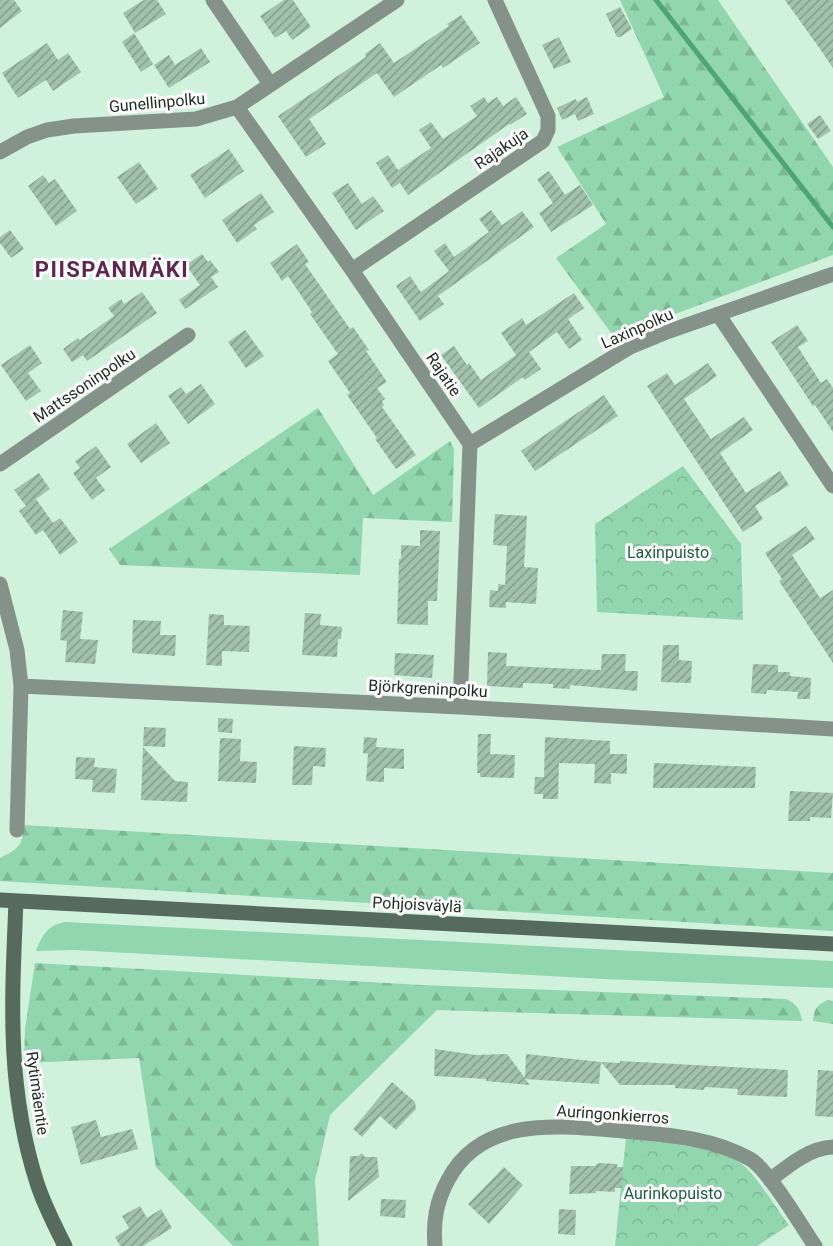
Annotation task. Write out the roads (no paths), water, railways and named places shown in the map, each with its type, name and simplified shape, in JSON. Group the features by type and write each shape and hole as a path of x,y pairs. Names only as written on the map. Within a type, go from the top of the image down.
{"main road":[{"name":"Pohjoisväylä","path":"0,900 833,944"},
{"name":"Rytimäentie","path":"16,901 12,996 13,1061 17,1099 37,1184 65,1246"}],"street":[{"path":"213,0 270,84"},
{"name":"Gunellinpolku","path":"0,152 27,137 47,130 74,126 196,119 237,107 397,0"},
{"name":"Rajakuja","path":"352,270 543,141 548,130 548,116 495,0"},
{"name":"Rajatie","path":"237,107 352,270 470,444"},
{"name":"Laxinpolku","path":"470,444 630,347 833,274"},
{"path":"718,314 833,486"},
{"name":"Mattssoninpolku","path":"0,464 188,335"},
{"path":"459,707 470,444"},
{"path":"0,584 17,650 21,686 18,830"},
{"name":"Björkgreninpolku","path":"21,686 459,707 833,729"},
{"name":"Auringonkierros","path":"435,1246 435,1213 441,1192 468,1152 491,1137 516,1131 558,1128 682,1136 727,1147 753,1160 770,1180 815,1246"},
{"path":"770,1180 801,1158 833,1147"}],"waterway":[{"path":"656,0 833,227"}],"district":[{"name":"PIISPANMÄKI","path":"112,269"}],"park label":[{"name":"Laxinpuisto","path":"668,552"},
{"name":"Aurinkopuisto","path":"673,1193"}]}
